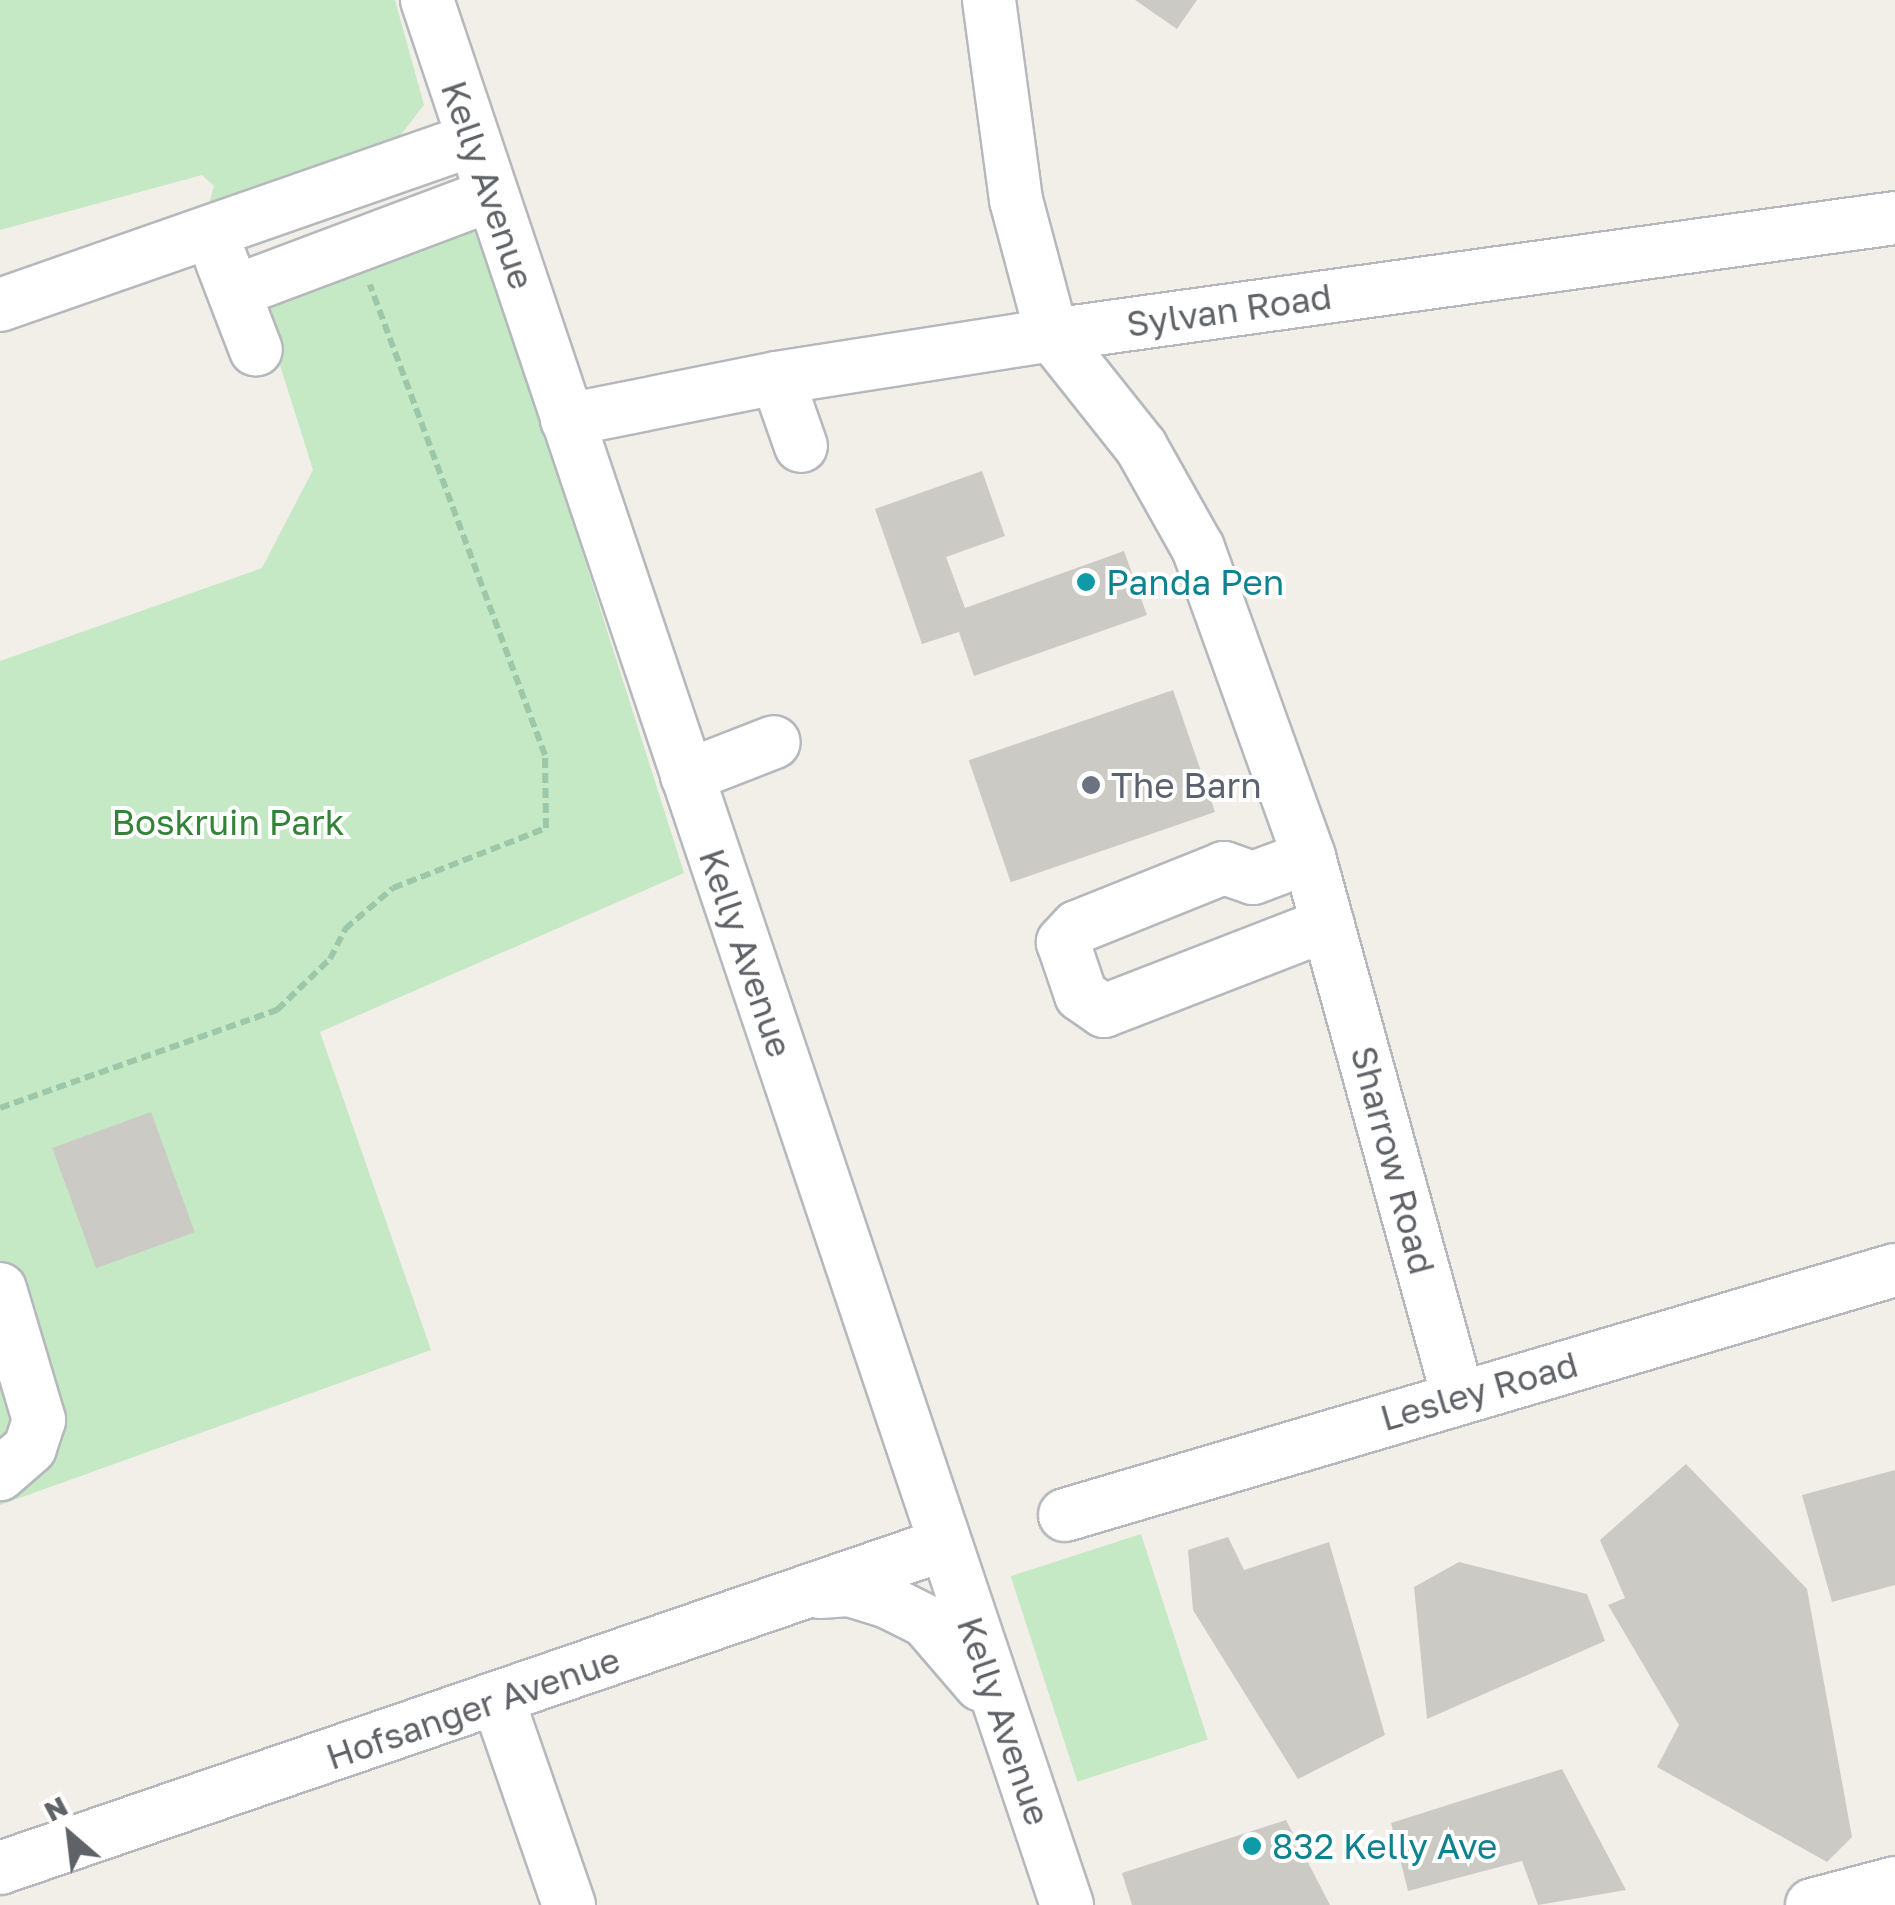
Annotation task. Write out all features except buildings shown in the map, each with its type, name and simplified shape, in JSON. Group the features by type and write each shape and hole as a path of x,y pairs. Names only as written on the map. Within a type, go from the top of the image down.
{"street":[{"name":"Kelly Avenue","path":"427,0 1066,1905"},
{"name":"Sharrow Road","path":"989,0 1016,200 1052,335 1142,447 1198,548 1310,857 1458,1396"},
{"path":"0,305 210,235 472,140"},
{"path":"236,291 492,195"},
{"name":"Sylvan Road","path":"567,420 777,378 1052,335 1895,218"},
{"path":"210,235 236,291 256,350"},
{"path":"777,378 801,446"},
{"path":"687,776 774,742"},
{"path":"1310,857 1253,878 1224,868 1066,935 1080,995 1104,1011 1328,924"},
{"path":"1224,868 1263,949"},
{"name":"Lesley Road","path":"1065,1516 1458,1396 1895,1270"},
{"path":"0,1290 39,1420 30,1448 0,1474"},
{"name":"Hofsanger Avenue","path":"0,1868 944,1544"},
{"path":"807,1593 849,1590 926,1622 997,1706"},
{"path":"498,1700 569,1905"},
{"path":"1812,1905 1895,1883"}],"path":[{"path":"0,1108 277,1010 330,959 345,929 393,888 546,828 545,755 356,246"}],"green space":[{"path":"0,0 395,0 424,105 399,137 208,207 214,186 202,175 0,230"},
{"name":"Boskruin Park","path":"475,214 684,873 320,1032 431,1350 0,1505 0,661 262,568 313,470 258,295"},
{"path":"1141,1534 1208,1739 1077,1782 1011,1576"}],"place":[{"name":"Panda Pen","path":"1086,582"},
{"name":"The Barn","path":"1091,785"},
{"name":"832 Kelly Ave","path":"1252,1846"}]}
